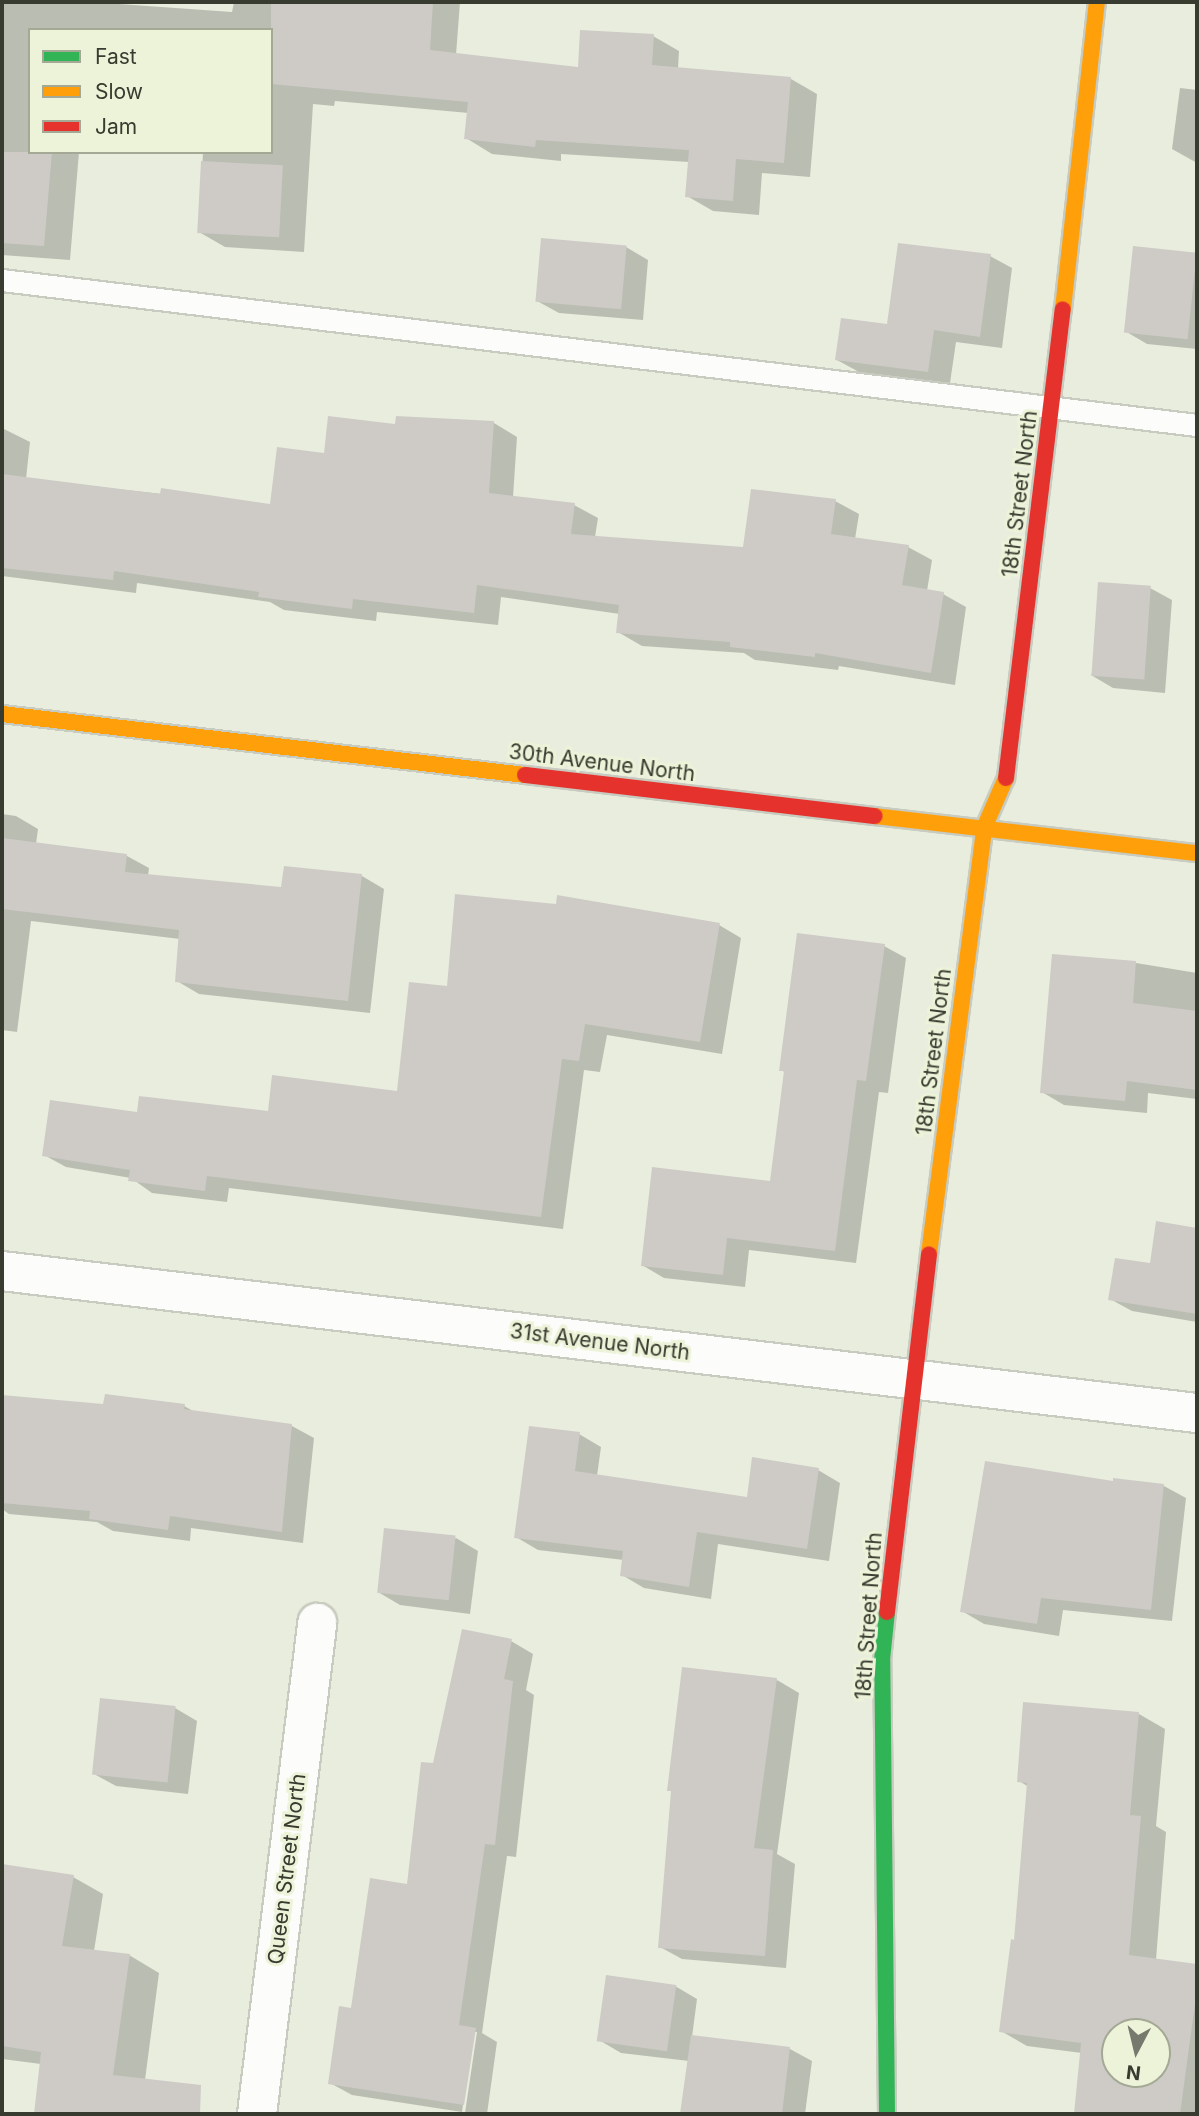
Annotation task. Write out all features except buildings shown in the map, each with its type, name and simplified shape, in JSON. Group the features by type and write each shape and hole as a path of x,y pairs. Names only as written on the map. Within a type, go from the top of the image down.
{"street":[{"name":"18th Street North","path":"887,2114 882,1660 914,1379 984,828 1006,780 1052,408 1097,2"},
{"name":"30th Avenue North","path":"2,714 1197,853"},
{"name":"31st Avenue North","path":"2,1271 1197,1413"},
{"name":"Queen Street North","path":"257,2114 317,1623"}],"lane":[{"path":"2,280 1197,425"}],"traffic: fast":[{"path":"887,1612 882,1660 887,2114"}],"traffic: slow":[{"path":"1063,309 1097,2"},
{"path":"2,714 525,775"},
{"path":"929,1254 984,828 1006,778"},
{"path":"875,816 1197,853"}],"traffic: jam":[{"path":"1006,778 1063,309"},
{"path":"525,775 875,816"},
{"path":"887,1612 929,1254"}]}
